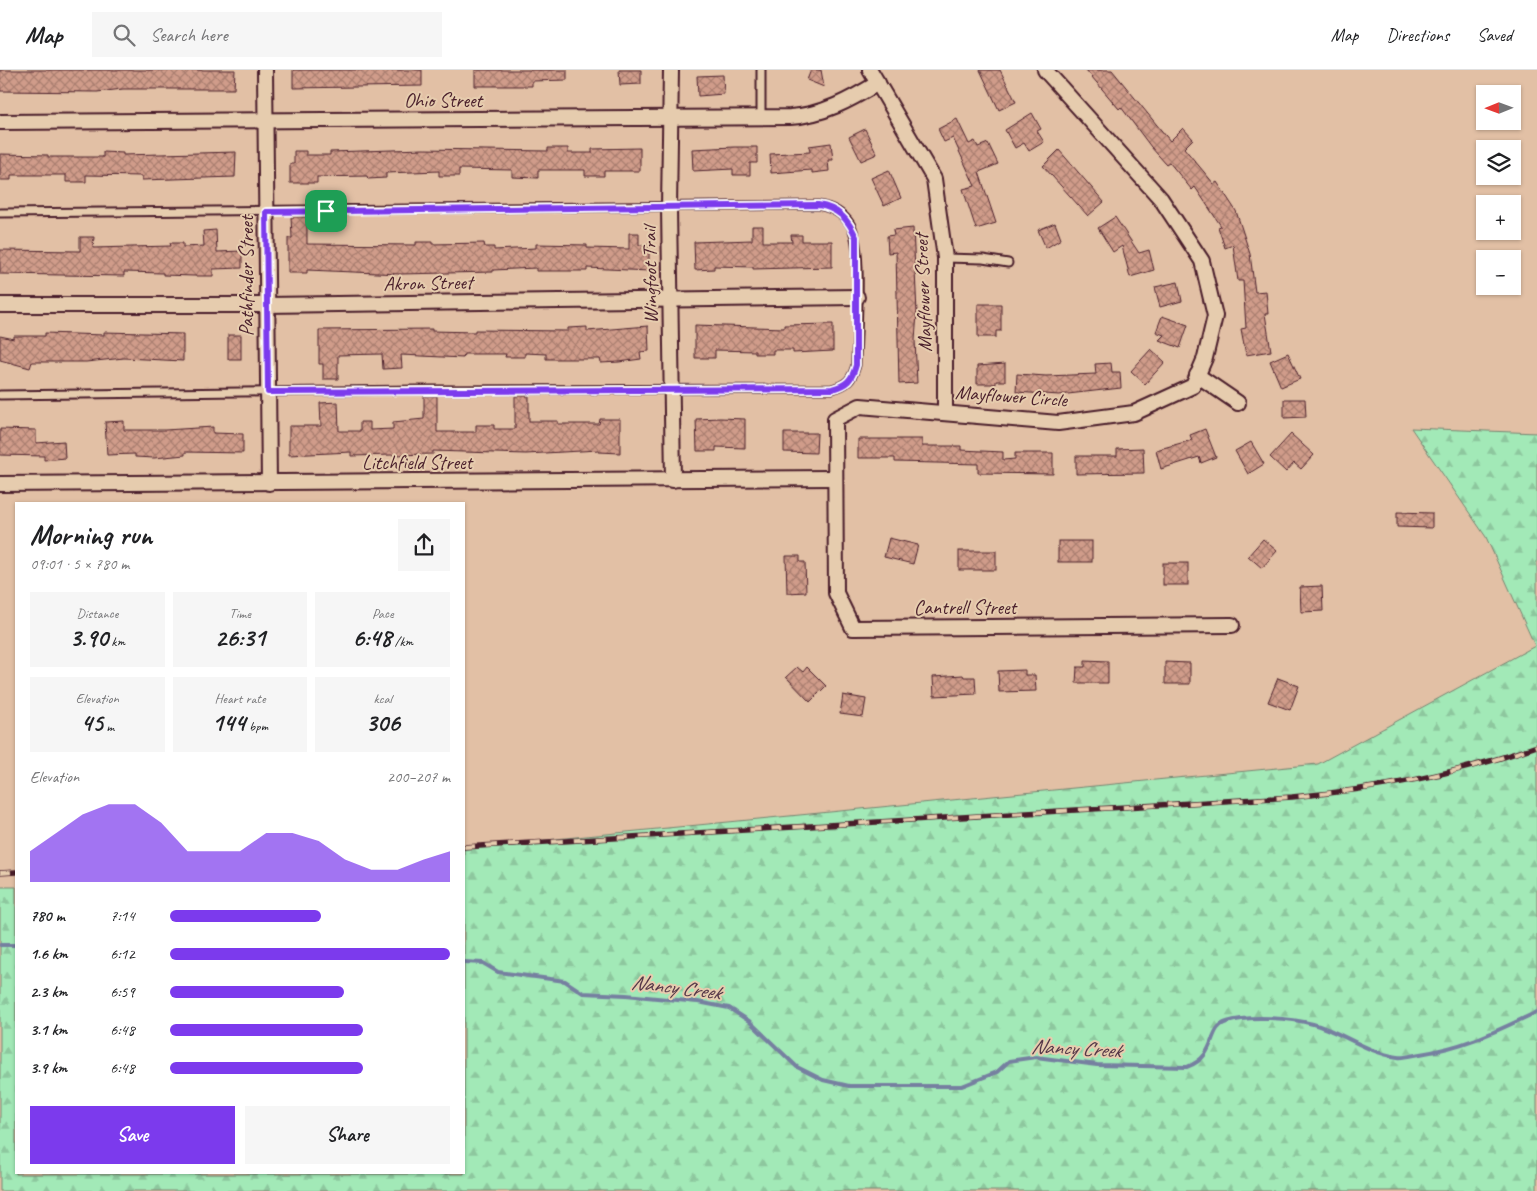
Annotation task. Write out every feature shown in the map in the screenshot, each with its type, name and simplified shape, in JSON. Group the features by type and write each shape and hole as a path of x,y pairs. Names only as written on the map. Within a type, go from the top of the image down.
{"street":[{"name":"Pathfinder Street","path":"265,70 269,483"},
{"name":"Wingfoot Trail","path":"671,70 669,208 673,480"},
{"name":"Mayflower Street","path":"870,70 934,179 945,258 945,412"},
{"name":"Mayflower Circle","path":"834,478 835,419 860,406 1058,423 1134,413 1193,386 1204,358 1215,316 1202,261 1161,199 1045,70"},
{"name":"Ohio Street","path":"0,122 670,119 812,115 843,102 878,83"},
{"name":"Akron Street","path":"0,305 266,306 857,297"},
{"path":"1197,375 1238,403"},
{"name":"Litchfield Street","path":"0,484 834,478"},
{"name":"Cantrell Street","path":"834,478 836,593 853,628 1232,624"}],"lane":[{"path":"761,70 761,117"},
{"path":"0,213 828,207 840,212 850,224 856,237 857,297 856,365 853,379 843,386 832,389 673,388 0,395"},
{"path":"945,258 983,259 1008,263"}],"green space":[{"path":"1411,428 1537,433 1537,1191 0,1191 0,887 15,887 15,1174 465,1174 465,848 1318,764 1535,646 1486,537"}],"building":[{"path":"0,70 235,70 234,89 123,89 97,92 0,91"},
{"path":"293,70 422,70 422,86 293,88"},
{"path":"475,70 567,70 567,80 532,81 532,86 475,86"},
{"path":"619,70 641,70 641,84 620,85"},
{"path":"811,70 821,70 824,87 807,80"},
{"path":"980,70 1000,70 1016,102 999,110"},
{"path":"1086,70 1112,70 1170,141 1183,128 1193,139 1184,148 1214,184 1217,182 1236,211 1250,254 1255,292 1266,291 1268,314 1265,314 1271,351 1246,355 1241,329 1246,328 1243,281 1238,281 1233,245 1225,248 1218,227 1221,226 1195,187 1192,190 1169,162 1166,164 1121,107 1119,109"},
{"path":"723,75 724,94 698,96 697,76"},
{"path":"1032,113 1041,129 1037,131 1044,142 1029,151 1024,143 1015,148 1005,130"},
{"path":"957,119 969,144 975,141 978,147 988,143 998,164 979,172 996,223 976,229 963,189 975,186 953,138 944,142 938,129"},
{"path":"865,129 877,154 861,161 849,137"},
{"path":"831,143 833,160 828,160 829,171 812,173 812,170 771,173 770,154 810,152 809,146"},
{"path":"757,147 757,163 750,163 750,175 733,175 733,169 693,171 692,149"},
{"path":"548,148 568,148 568,153 592,153 592,149 640,148 640,171 604,171 604,176 585,176 585,170 538,170 538,178 512,177 512,170 459,169 459,176 439,176 439,171 386,173 386,178 368,179 367,176 317,177 317,183 290,183 290,164 294,164 294,151 306,151 306,155 330,155 330,152 423,149 548,151"},
{"path":"1059,150 1104,202 1088,216 1043,166"},
{"path":"103,152 123,153 123,155 236,152 235,177 142,180 142,176 86,175 86,182 66,182 66,175 11,175 11,180 0,180 0,154 48,155 48,157 103,157"},
{"path":"889,170 901,198 884,206 871,178"},
{"path":"291,217 307,217 307,244 416,245 416,242 432,242 432,244 484,243 485,247 494,247 494,250 536,248 536,244 587,245 587,248 629,249 629,233 639,233 639,245 649,245 649,271 587,268 587,271 536,271 536,268 493,270 493,272 400,274 307,270 307,273 288,273 288,238 292,238"},
{"path":"1115,217 1139,253 1149,250 1154,270 1130,277 1122,246 1113,252 1098,228"},
{"path":"1055,223 1061,239 1046,248 1038,230"},
{"path":"752,226 763,226 763,242 792,242 791,235 802,235 802,241 832,241 832,267 753,269 753,267 714,266 714,269 695,270 694,242 752,240"},
{"path":"913,228 917,313 915,340 917,383 899,384 896,252 888,253 887,236 894,235 893,230"},
{"path":"216,230 217,252 242,251 242,268 213,269 213,276 124,272 124,276 0,274 0,250 80,251 80,237 94,237 93,248 171,246 170,243 183,243 183,247 204,246 203,231"},
{"path":"1178,282 1182,301 1160,307 1155,287"},
{"path":"978,304 1001,304 1001,331 996,331 996,337 978,337"},
{"path":"1162,316 1188,325 1180,348 1159,340 1164,335 1156,332"},
{"path":"833,324 833,351 793,353 793,350 773,350 773,354 755,354 755,351 715,350 715,358 695,358 695,325 784,328 784,325"},
{"path":"648,326 649,351 640,352 641,359 619,362 601,363 600,359 546,359 546,354 525,353 525,357 505,357 506,354 464,354 463,358 401,355 402,368 383,369 382,354 338,355 338,379 323,379 323,364 319,364 319,330 568,331 568,328 587,327 587,331"},
{"path":"104,332 183,334 183,361 124,358 86,362 32,362 30,368 0,360 0,336 14,339 14,336 45,336 45,333 104,335"},
{"path":"228,335 241,335 241,359 228,359"},
{"path":"1151,349 1165,362 1145,384 1131,371"},
{"path":"1288,353 1300,379 1281,387 1270,361"},
{"path":"1111,363 1112,372 1120,372 1121,388 1059,395 1016,392 1017,374 1046,376 1096,374 1095,364"},
{"path":"1005,364 1005,381 996,381 996,384 977,384 977,366"},
{"path":"424,396 437,396 437,432 476,432 476,425 494,425 494,429 515,429 515,396 529,396 529,421 558,421 558,424 599,424 600,419 620,419 620,453 599,452 599,450 526,454 433,451 433,454 351,456 351,452 289,455 289,426 321,426 320,403 338,402 339,431 360,431 360,422 370,422 370,430 393,429 393,422 424,419"},
{"path":"1284,399 1305,399 1306,417 1284,418"},
{"path":"696,419 745,419 745,448 716,447 716,451 697,451"},
{"path":"124,421 124,430 213,427 213,433 243,434 243,453 185,452 185,455 154,458 135,457 135,454 107,455 105,422"},
{"path":"0,429 36,430 36,443 64,441 65,458 44,460 44,456 0,455"},
{"path":"1205,429 1216,457 1201,463 1199,457 1161,469 1156,450 1192,440 1190,435"},
{"path":"784,433 817,433 816,453 784,452"},
{"path":"1291,434 1314,455 1301,469 1294,463 1286,472 1270,457"},
{"path":"858,439 922,439 922,446 961,446 961,450 1003,452 1003,460 1015,459 1015,453 1053,453 1053,474 978,473 978,464 895,462 895,458 858,458"},
{"path":"1251,442 1264,464 1248,474 1235,451"},
{"path":"1143,448 1144,473 1076,474 1076,456 1117,456 1117,449"},
{"path":"1397,512 1432,513 1432,528 1397,527"},
{"path":"889,538 918,545 913,564 884,557"},
{"path":"1263,539 1277,551 1262,568 1248,556"},
{"path":"1058,541 1092,541 1092,562 1058,562"},
{"path":"959,551 996,551 996,570 959,570"},
{"path":"786,556 800,556 800,562 805,562 806,592 787,593"},
{"path":"1163,563 1188,563 1188,585 1163,585"},
{"path":"1322,586 1323,611 1301,612 1300,587"},
{"path":"1085,660 1108,661 1108,683 1076,683 1077,667 1085,667"},
{"path":"1165,662 1190,663 1190,684 1165,684"},
{"path":"797,667 803,672 807,667 826,686 810,702 786,677"},
{"path":"1025,670 1025,675 1035,675 1036,691 999,692 998,671"},
{"path":"963,675 964,677 975,677 976,694 934,696 933,677"},
{"path":"1278,678 1299,686 1290,710 1268,702"},
{"path":"843,695 866,699 863,717 840,714"}],"waterway":[{"name":"Nancy Creek","path":"0,945 15,945"},
{"name":"Nancy Creek","path":"465,962 483,963 498,972 565,981 583,993 698,1002 729,1008 749,1021 797,1067 823,1080 849,1086 962,1086 997,1072 1009,1061 1036,1057 1097,1065 1187,1067 1204,1056 1216,1030 1221,1025 1236,1020 1258,1018 1282,1019 1313,1024 1365,1047 1387,1055 1403,1057 1437,1051 1466,1043 1537,1012"}],"railway":[{"path":"465,847 1324,794 1386,785 1446,773 1537,746"},
{"path":"0,873 15,872"}],"route":[{"path":"818,205 828,207 840,212 850,224 856,237 856,365 853,379 843,386 832,389 673,388 268,392 266,212 326,211 818,205"}]}
